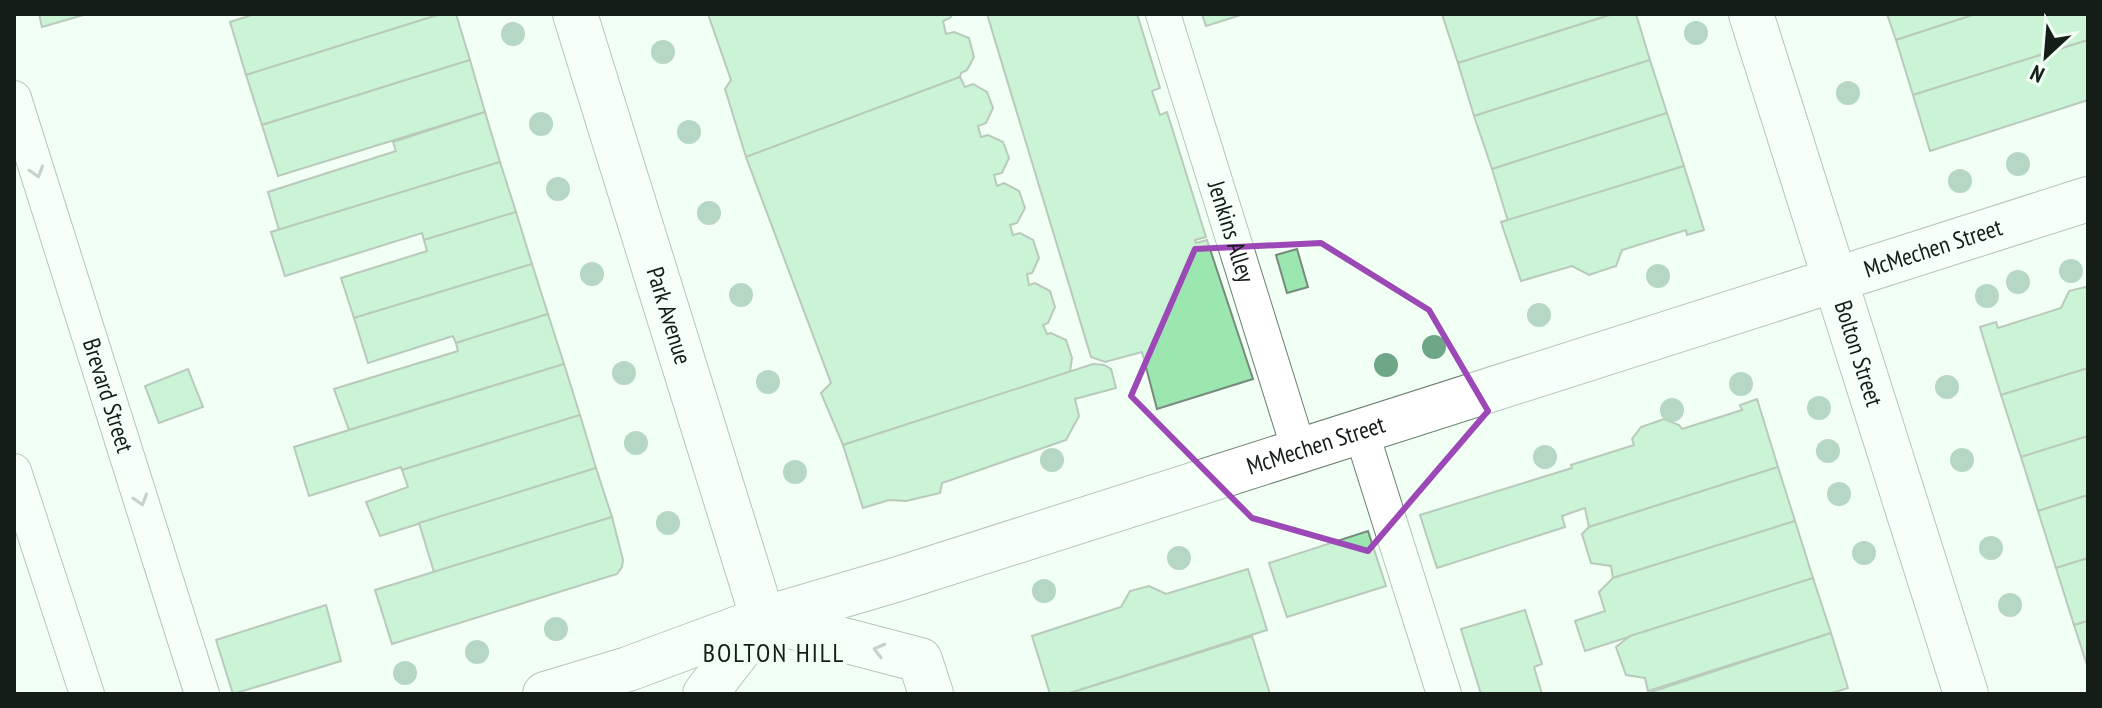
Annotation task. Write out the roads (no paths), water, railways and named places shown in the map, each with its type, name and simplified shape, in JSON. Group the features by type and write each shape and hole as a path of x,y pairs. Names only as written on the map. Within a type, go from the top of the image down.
{"street":[{"name":"Park Avenue","path":"575,14 763,619"},
{"name":"Bolton Street","path":"1751,14 1966,694"},
{"name":"McMechen Street","path":"545,694 628,669 763,619 895,580 2088,199"},
{"path":"705,694 763,619 920,660 931,694"}],"lane":[{"name":"Jenkins Alley","path":"1163,14 1299,450"},
{"name":"Brevard Street","path":"14,98 202,694"},
{"path":"1361,431 1444,694"},
{"path":"14,471 87,694"}],"district":[{"name":"BOLTON HILL","path":"774,653"}]}
